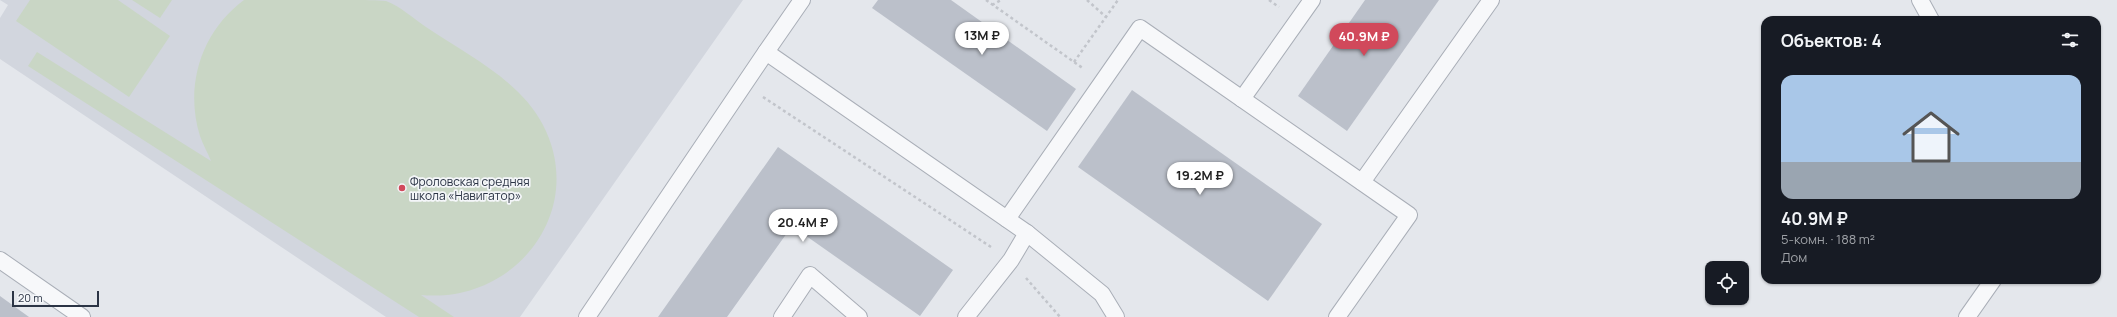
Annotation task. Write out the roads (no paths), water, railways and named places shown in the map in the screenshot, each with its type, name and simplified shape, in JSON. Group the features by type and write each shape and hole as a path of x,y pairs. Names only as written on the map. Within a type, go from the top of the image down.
{"lane":[{"path":"587,317 743,83 802,0"},
{"path":"1242,100 1312,0"},
{"path":"1362,182 1491,0"},
{"path":"1920,0 1929,16"},
{"path":"1008,219 1140,28 1409,216 1337,317"},
{"path":"766,52 1027,233 1102,294 1116,317"},
{"path":"966,317 1010,260 1027,233"},
{"path":"0,260 82,317"},
{"path":"782,317 810,275 859,317"},
{"path":"1967,317 1990,284"}],"place":[{"name":"Фроловская средняя школа «Навигатор»","path":"402,188"}]}
